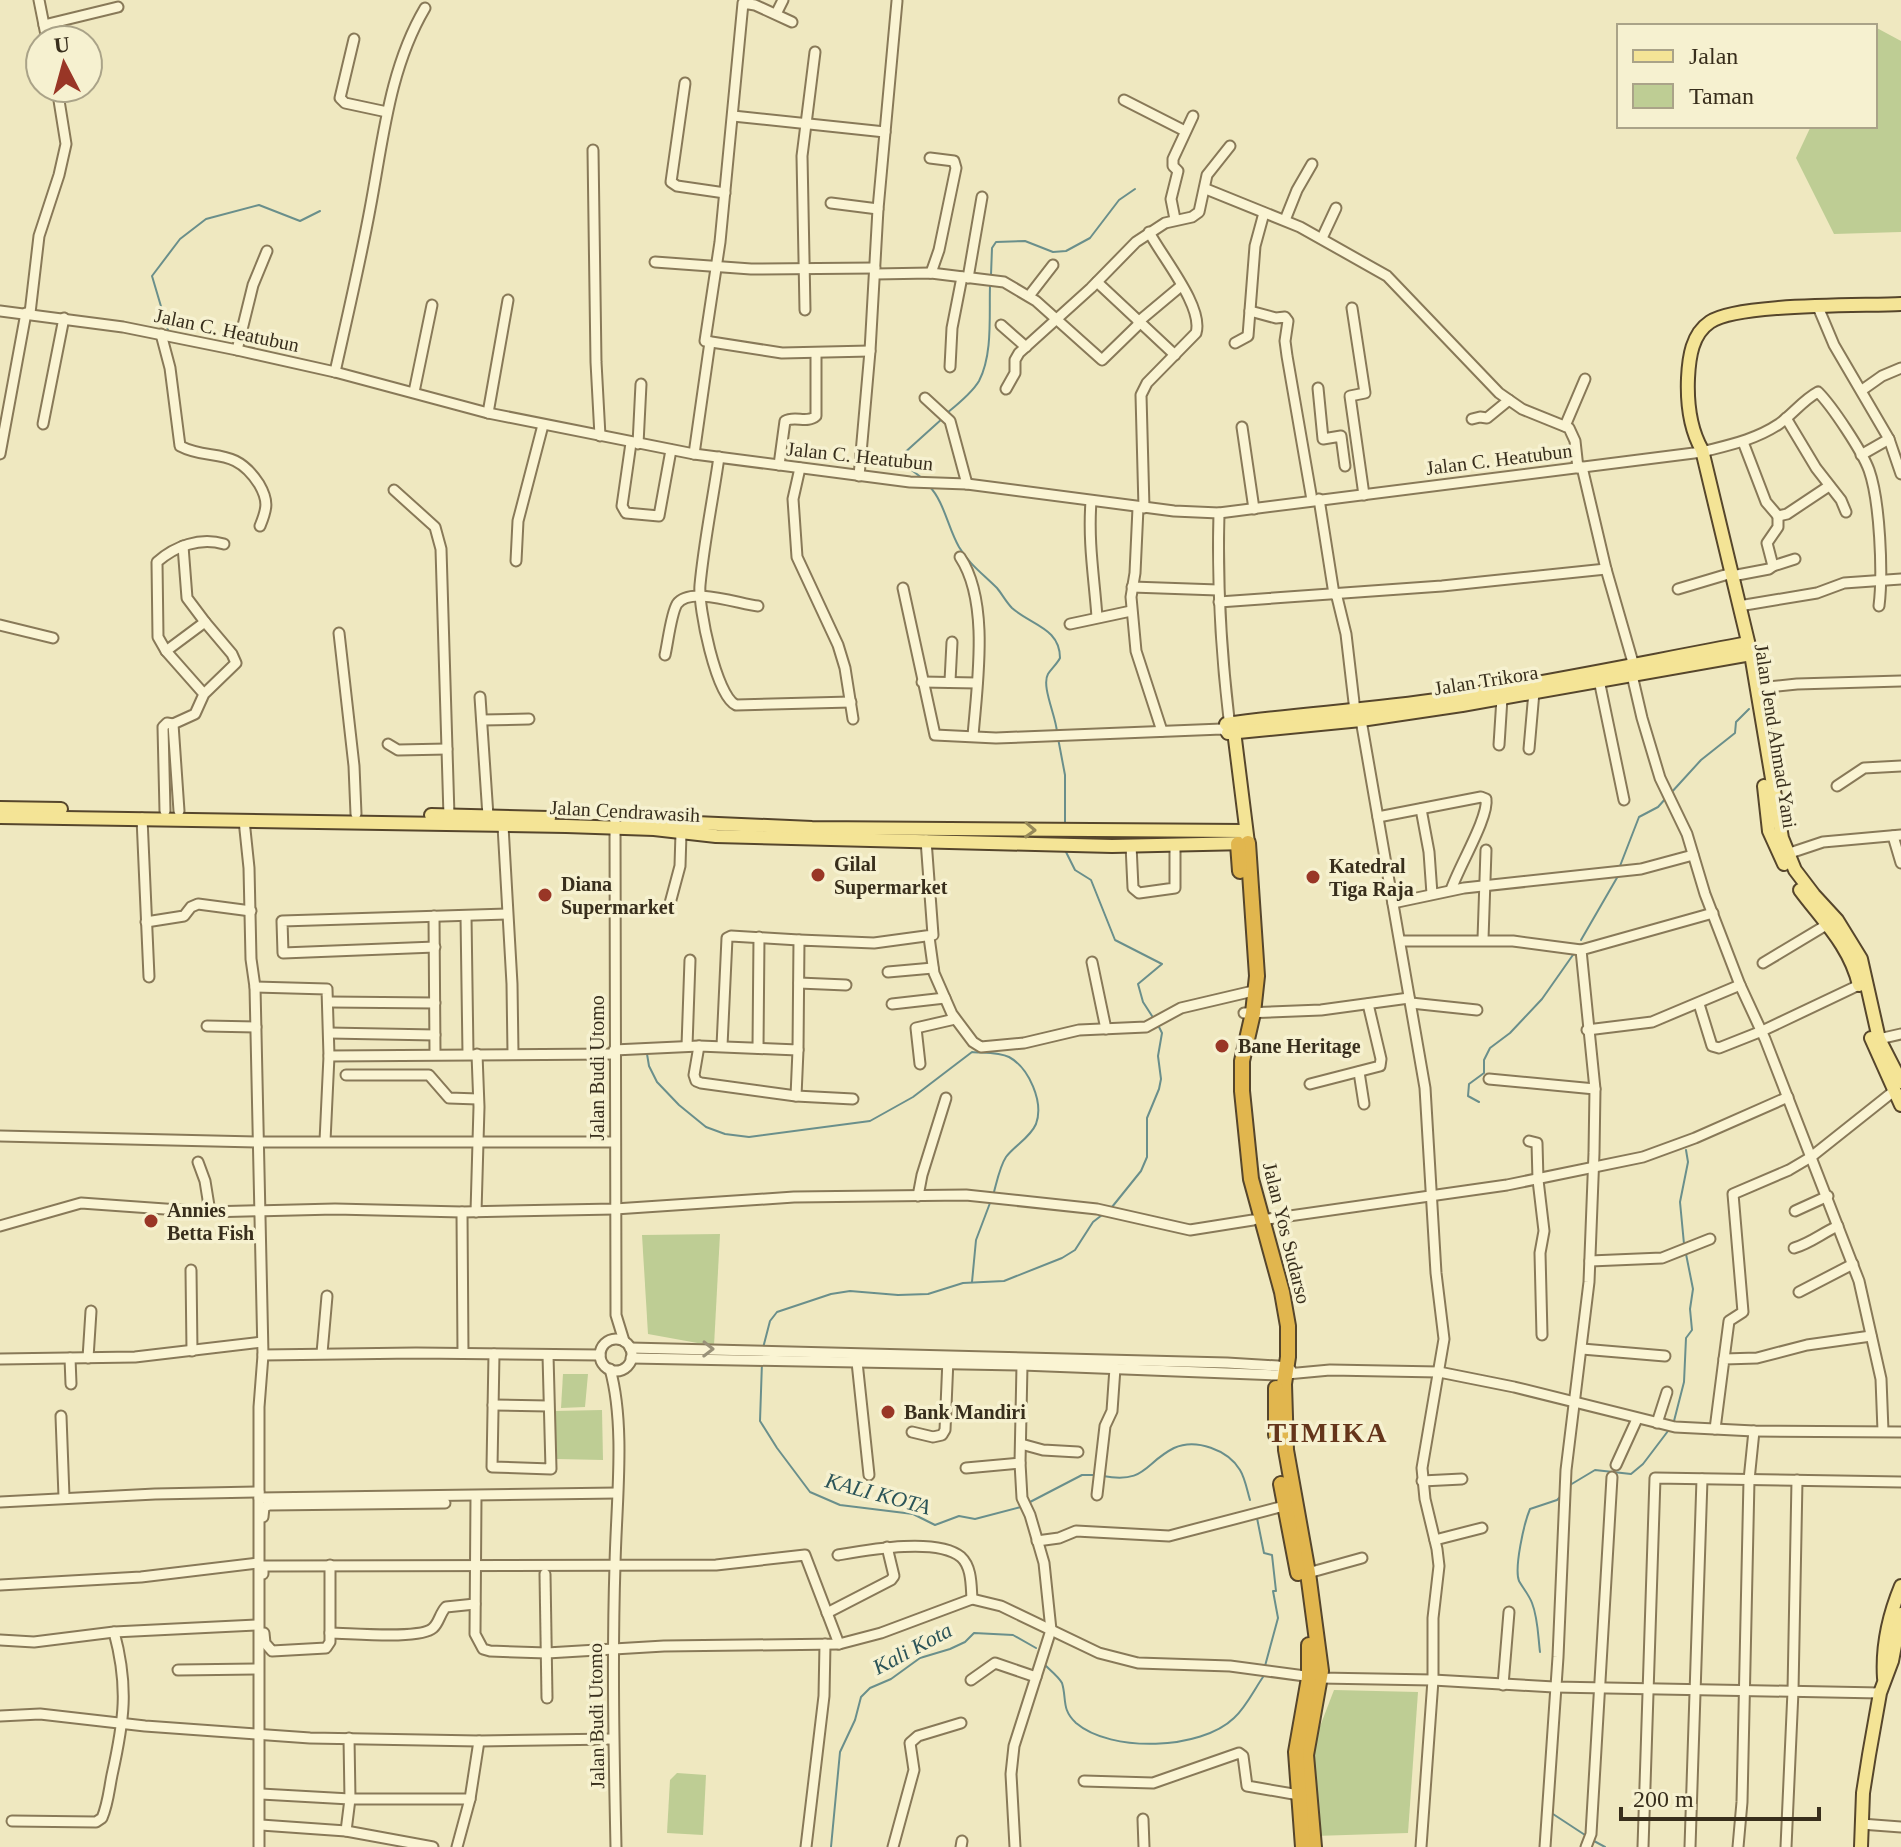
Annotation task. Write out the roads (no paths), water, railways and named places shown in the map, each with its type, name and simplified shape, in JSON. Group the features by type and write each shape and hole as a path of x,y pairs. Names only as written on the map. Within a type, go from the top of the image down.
{"highway":[{"name":"Jalan Yos Sudarso","path":"1242,837 1250,965 1249,1013"},
{"name":"Jalan Yos Sudarso","path":"1242,837 1257,976 1236,1053 1236,1104 1242,1176 1257,1220 1281,1335 1289,1478 1308,1573 1315,1678 1306,1755 1314,1847"},
{"name":"Jalan Yos Sudarso","path":"1284,1371 1274,1416 1284,1506 1315,1678 1296,1742 1303,1847"}],"main road":[{"name":"Jalan Jend Ahmad Yani","path":"1901,304 1739,313 1711,321 1693,345 1688,384 1698,449 1758,688 1777,821 1787,854 1803,881 1861,959 1879,1039 1901,1105"},
{"name":"Jalan Jend Ahmad Yani","path":"1729,576 1739,606 1746,649 1769,831 1789,874 1828,924 1841,933 1859,985 1872,1042 1897,1087"},
{"name":"Jalan Trikora","path":"1228,727 1502,698 1746,649"},
{"name":"Jalan Trikora","path":"1358,715 1598,677"},
{"name":"Jalan Yos Sudarso","path":"1228,727 1242,837"},
{"name":"Jalan Cendrawasih","path":"0,808 488,816 926,840 1111,831 1242,837"},
{"name":"Jalan Cendrawasih","path":"0,817 503,826 615,824 681,833 1000,835 1112,846 1175,846 1242,837"},
{"path":"1111,831 1112,846"},
{"path":"1861,1847 1863,1793 1882,1687 1882,1661 1901,1586"},
{"path":"1882,1687 1898,1646 1901,1614"}],"street":[{"path":"39,0 44,24"},
{"path":"776,14 783,0"},
{"path":"859,476 897,1"},
{"path":"792,22 743,3 725,193 705,341 782,353 870,351"},
{"path":"48,24 118,7"},
{"path":"335,372 387,112 406,43 425,8"},
{"path":"354,39 340,98 345,103 387,112"},
{"path":"805,310 801,175 815,52"},
{"path":"685,83 671,182 677,186 725,193"},
{"path":"1124,100 1185,131"},
{"path":"0,454 28,313 39,236 66,144 60,104"},
{"path":"733,116 885,132"},
{"path":"1175,219 1171,199 1178,171 1172,163 1193,116"},
{"path":"1006,389 1015,373 1016,358 1097,282 1122,254 1149,232 1175,219 1192,217 1199,212 1207,175 1230,146"},
{"path":"593,150 600,436"},
{"path":"930,158 954,161 956,168 939,250 931,273"},
{"path":"1285,220 1312,164"},
{"path":"1206,189 1322,238 1396,283 1468,363 1509,400 1534,415 1565,426 1573,435 1657,769 1859,1281 1881,1379 1883,1431"},
{"path":"950,367 952,328 982,197"},
{"path":"831,203 878,209"},
{"path":"1322,238 1336,208"},
{"path":"1235,343 1248,336 1255,246 1264,213"},
{"path":"1149,232 1192,301 1198,325 1196,333 1145,385 1141,395 1141,508 1131,611 1136,651 1162,731"},
{"path":"237,350 253,285 267,251"},
{"path":"655,262 716,268 931,273 1004,282 1029,296 1102,360 1181,286"},
{"path":"1029,296 1053,265"},
{"path":"1097,282 1175,355"},
{"path":"488,413 508,300"},
{"path":"414,392 432,305"},
{"path":"1818,307 1834,345 1894,442 1901,474"},
{"path":"1352,308 1365,393 1350,396 1364,495"},
{"name":"Jalan C. Heatubun","path":"0,311 161,334 335,372 488,413 694,454 910,482 967,484 1141,508 1219,513 1580,467 1743,442 1786,418 1819,393 1861,455 1872,481 1882,579 1879,606"},
{"path":"1250,311 1276,318 1285,317 1288,321 1285,341 1287,356 1315,500 1346,634 1425,1088 1436,1273 1444,1326 1439,1372 1423,1454 1422,1481 1439,1566 1433,1618 1433,1680 1421,1847"},
{"path":"43,424 64,318"},
{"path":"1001,325 1026,347"},
{"path":"161,334 170,368 180,446 238,462 247,469 267,497 260,526"},
{"path":"694,454 710,342"},
{"path":"779,465 785,421 792,418 809,420 816,416 816,353"},
{"path":"1865,388 1901,368"},
{"path":"1565,426 1585,379"},
{"path":"641,384 635,443 622,506 626,513 659,516 671,450"},
{"path":"1318,388 1323,439 1341,436 1345,466"},
{"path":"925,398 950,421 967,484"},
{"path":"1472,419 1487,418 1509,400"},
{"path":"1786,418 1846,512"},
{"path":"516,561 518,521 543,425"},
{"path":"1242,427 1254,509"},
{"path":"1743,442 1766,502 1778,516 1778,527 1767,543 1773,566"},
{"path":"1861,455 1894,442"},
{"path":"719,457 700,595 714,665 729,701 736,705 851,702"},
{"path":"800,468 793,499 797,557 838,645 853,719"},
{"path":"1778,516 1787,514 1829,486"},
{"path":"394,490 438,534 441,549 449,816"},
{"path":"1091,501 1089,551 1091,572 1096,579 1097,617"},
{"path":"903,588 935,735 996,738 1228,727 1218,590 1219,513"},
{"path":"204,694 159,640 155,567 159,559 183,546 205,541 224,544"},
{"path":"172,811 163,727 195,714 204,694 236,661 187,598 183,546"},
{"path":"960,557 970,573 977,616 973,736"},
{"path":"1678,589 1769,569 1795,559"},
{"path":"1219,602 1442,586 1606,569"},
{"path":"1739,606 1817,593 1834,585 1901,579"},
{"path":"1132,587 1218,590"},
{"path":"665,655 678,603 700,595 758,606"},
{"path":"1070,624 1131,611"},
{"path":"166,651 205,622"},
{"path":"0,625 53,638"},
{"path":"339,633 354,766 356,814"},
{"path":"950,681 952,642"},
{"path":"1598,677 1624,800"},
{"path":"1758,688 1901,681"},
{"path":"922,682 977,683"},
{"path":"1529,749 1534,692"},
{"path":"480,697 488,816"},
{"path":"1499,745 1502,698"},
{"path":"482,720 529,719"},
{"path":"388,744 398,750 447,749"},
{"path":"1837,786 1864,768 1901,766"},
{"path":"1378,817 1481,797 1486,799 1485,811 1451,890"},
{"path":"1421,809 1429,852 1432,894"},
{"path":"142,818 149,977"},
{"path":"244,820 255,987 263,1355 259,1407 259,1847"},
{"name":"Jalan Budi Utomo","path":"609,1341 616,1315 615,824"},
{"path":"503,826 513,1053"},
{"path":"669,907 680,866 681,833"},
{"path":"1787,854 1823,842 1897,835 1901,863"},
{"path":"722,1046 726,942 731,936 874,943 929,937 934,931 926,840"},
{"path":"1131,845 1133,888 1139,893 1175,888 1175,846"},
{"path":"1483,939 1486,850"},
{"path":"1393,903 1451,890 1641,869 1693,855"},
{"path":"146,922 184,916 198,904 251,911"},
{"path":"1401,941 1483,939 1581,950 1713,913"},
{"path":"435,947 282,951 284,919 507,914"},
{"path":"434,916 435,1053"},
{"path":"466,916 472,1054 478,1099 476,1212"},
{"path":"1763,963 1828,924"},
{"path":"758,1048 759,937"},
{"path":"929,937 933,968 945,998 955,1019 973,1042 981,1047 1024,1043 1079,1030 1146,1027 1181,1008 1249,992"},
{"path":"796,1096 799,940"},
{"path":"1545,1847 1566,1492 1590,1261 1595,1089 1581,950"},
{"path":"687,1046 690,960"},
{"path":"1092,962 1106,1029"},
{"path":"888,972 933,968"},
{"path":"799,983 846,985"},
{"path":"1587,1030 1652,1022 1740,985"},
{"path":"1699,1004 1714,1048 1719,1048 1859,985"},
{"path":"255,987 323,987 329,993 325,1141"},
{"path":"892,1004 945,998"},
{"path":"1249,1013 1410,1000 1477,1010"},
{"path":"329,1002 435,1003"},
{"path":"1310,1084 1378,1068 1381,1064 1368,1004"},
{"path":"920,1064 916,1028 955,1019"},
{"path":"207,1026 256,1027"},
{"path":"329,1033 435,1035"},
{"path":"1879,1039 1901,1034"},
{"path":"329,1056 614,1052 687,1046 798,1050"},
{"path":"699,1046 694,1075 696,1081 796,1096 853,1099"},
{"path":"1359,1072 1364,1104"},
{"path":"346,1075 429,1075 449,1098 478,1099"},
{"path":"1489,1079 1595,1089"},
{"path":"1715,1429 1729,1321 1743,1312 1733,1195 1811,1157 1897,1087"},
{"path":"0,1226 81,1203 210,1212 335,1209 476,1212 615,1209 794,1197 966,1195 1097,1209 1190,1230 1538,1180 1593,1168 1661,1151 1788,1097"},
{"path":"918,1196 946,1098"},
{"path":"0,1136 257,1142 615,1142"},
{"path":"1529,1141 1537,1143 1544,1231 1540,1253 1542,1335"},
{"path":"198,1162 210,1212"},
{"path":"1795,1211 1828,1196"},
{"path":"462,1212 463,1353"},
{"path":"1794,1248 1814,1241 1820,1234 1838,1226"},
{"path":"1590,1261 1662,1258 1710,1239"},
{"path":"1799,1292 1853,1264"},
{"path":"191,1270 192,1351"},
{"path":"322,1353 327,1296"},
{"path":"88,1358 91,1311"},
{"name":"Jalan Budi Utomo","path":"616,1315 629,1349"},
{"path":"1724,1359 1757,1358 1807,1345 1871,1336"},
{"path":"629,1349 623,1369 610,1369 604,1365 601,1348 617,1339 629,1349 857,1362 948,1360 1115,1368 1439,1372 1514,1387 1657,1423 1754,1431 1901,1432"},
{"path":"0,1359 88,1358 192,1351 262,1342"},
{"path":"629,1349 1284,1371"},
{"path":"1582,1349 1665,1356"},
{"path":"494,1354 492,1467 551,1469 548,1355"},
{"path":"263,1355 600,1355"},
{"path":"70,1358 71,1384"},
{"path":"912,1432 933,1437 943,1434 948,1360"},
{"path":"857,1362 869,1475"},
{"path":"1015,1847 1011,1788 1014,1746 1051,1630 1044,1563 1030,1515 1023,1503 1020,1463 1022,1365"},
{"path":"1097,1495 1105,1426 1112,1411 1115,1368"},
{"name":"Jalan Budi Utomo","path":"610,1369 616,1393 613,1650 616,1847"},
{"name":"Jalan Budi Utomo","path":"616,1393 623,1369"},
{"path":"1657,1423 1667,1392"},
{"path":"493,1405 548,1406"},
{"path":"61,1416 64,1497"},
{"path":"1616,1465 1637,1419"},
{"path":"1738,1847 1749,1480 1754,1431"},
{"path":"1021,1444 1043,1450 1078,1452"},
{"path":"966,1468 1020,1463"},
{"path":"1586,1847 1591,1834 1612,1477"},
{"path":"1643,1847 1655,1478 1901,1482"},
{"path":"1422,1481 1462,1479"},
{"path":"1690,1847 1702,1479"},
{"path":"1786,1847 1797,1480"},
{"path":"0,1502 64,1497 617,1493"},
{"path":"476,1496 475,1634 483,1649 498,1652 839,1644 881,1633 972,1599 1001,1606 1099,1653 1127,1661 1230,1666 1315,1678 1433,1680 1554,1687 1793,1691 1882,1687"},
{"path":"271,1565 263,1555 264,1507 269,1505 445,1503"},
{"path":"1037,1541 1085,1531 1169,1536 1284,1506"},
{"path":"1435,1540 1482,1528"},
{"path":"838,1555 887,1547 919,1546 959,1556 969,1571 972,1599"},
{"path":"827,1613 891,1580 894,1576 887,1547"},
{"path":"330,1565 330,1642 326,1648 269,1650 265,1643 263,1566 271,1565 330,1565 716,1565 805,1555 839,1644"},
{"path":"1308,1573 1362,1558"},
{"path":"0,1585 128,1578 258,1563"},
{"path":"545,1574 547,1698"},
{"path":"330,1633 401,1635 424,1632 434,1628 446,1607 475,1604"},
{"path":"1503,1685 1509,1612"},
{"path":"0,1640 34,1642 114,1632 258,1625"},
{"path":"12,1821 96,1822 102,1818 123,1723 125,1688 114,1632"},
{"path":"806,1847 824,1696 825,1644"},
{"path":"971,1680 995,1663 1036,1677"},
{"path":"178,1670 258,1669"},
{"path":"0,1716 40,1714 261,1735 479,1741 613,1739"},
{"path":"893,1847 914,1770 910,1743 918,1736 961,1723"},
{"path":"346,1831 350,1799 349,1738"},
{"path":"457,1847 470,1799 479,1741"},
{"path":"1084,1781 1153,1783 1239,1753 1243,1756 1246,1785 1299,1795"},
{"path":"261,1794 350,1799 470,1799"},
{"path":"1143,1819 1144,1847"},
{"path":"1861,1824 1901,1827"},
{"path":"261,1825 346,1831 433,1847"}],"waterway":[{"name":"KALI KOTA","path":"991,275 992,248 996,242 1025,241 1053,252 1066,251 1090,238 1119,200 1135,189"},
{"path":"168,330 152,276 180,239 206,219 259,205 300,221 320,211"},
{"name":"KALI KOTA","path":"947,413 973,390 983,370 989,334 990,286"},
{"name":"KALI KOTA","path":"922,478 901,462 902,455 943,418"},
{"name":"KALI KOTA","path":"929,486 967,559 997,588 1012,608 1050,633 1055,640 1060,658 1048,674 1046,686 1057,732"},
{"path":"1670,794 1701,760 1735,733 1736,722 1749,709"},
{"name":"KALI KOTA","path":"1058,738 1065,775 1065,823"},
{"path":"1620,866 1639,817 1658,807 1666,798"},
{"name":"KALI KOTA","path":"1065,850 1075,870 1091,880 1115,940 1162,964 1138,984 1143,1002 1154,1019"},
{"path":"1581,940 1618,876"},
{"path":"1479,1102 1468,1096 1469,1084 1484,1073 1484,1060 1490,1048 1510,1033 1542,999 1575,952"},
{"name":"KALI KOTA","path":"1112,1207 1141,1171 1147,1157 1147,1118 1161,1079 1158,1056 1162,1033 1159,1027"},
{"path":"647,1054 657,1082 706,1127 725,1134 749,1137 870,1121 913,1097 972,1052 1009,1057 1023,1069 1033,1086 1038,1115 1030,1133 1004,1161 994,1192"},
{"path":"1684,1244 1680,1202 1688,1162 1686,1150"},
{"path":"972,1282 976,1240 990,1203"},
{"name":"KALI KOTA","path":"763,1348 770,1321 777,1312 850,1291 928,1294 963,1283 1004,1281 1075,1250 1093,1222 1102,1215"},
{"path":"1674,1421 1684,1382 1686,1338 1692,1330 1690,1309 1693,1289 1686,1254"},
{"name":"KALI KOTA","path":"762,1362 760,1421 810,1492 840,1505 913,1514 935,1525 959,1516 975,1519 1021,1507"},
{"path":"1570,1485 1595,1470 1631,1474 1643,1464 1668,1431"},
{"name":"KALI KOTA","path":"1103,1476 1117,1478 1136,1475 1174,1448 1201,1445 1220,1452 1235,1463 1250,1500"},
{"name":"KALI KOTA","path":"1030,1502 1082,1475 1096,1475"},
{"path":"1540,1652 1534,1609 1519,1581 1519,1556 1530,1509 1561,1496"},
{"name":"KALI KOTA","path":"1257,1518 1264,1553 1272,1555 1276,1591 1273,1591 1278,1618 1265,1666"},
{"name":"Kali Kota","path":"831,1847 840,1752 855,1720 861,1697 870,1688 891,1679 920,1658 965,1642 974,1633 1013,1635 1036,1648"},
{"name":"KALI KOTA","path":"1045,1665 1062,1683 1066,1708 1076,1723 1091,1733 1133,1743 1179,1742 1219,1729 1238,1714 1263,1677"},
{"path":"1553,1814 1585,1835"},
{"path":"1594,1841 1605,1847"}],"place":[{"name":"Gilal Supermarket","path":"818,875"},
{"name":"Katedral Tiga Raja","path":"1313,877"},
{"name":"Diana Supermarket","path":"545,895"},
{"name":"Bane Heritage","path":"1222,1046"},
{"name":"Annies Betta Fish","path":"151,1221"},
{"name":"Bank Mandiri","path":"888,1412"}],"district":[{"name":"TIMIKA","path":"1328,1432"}]}
